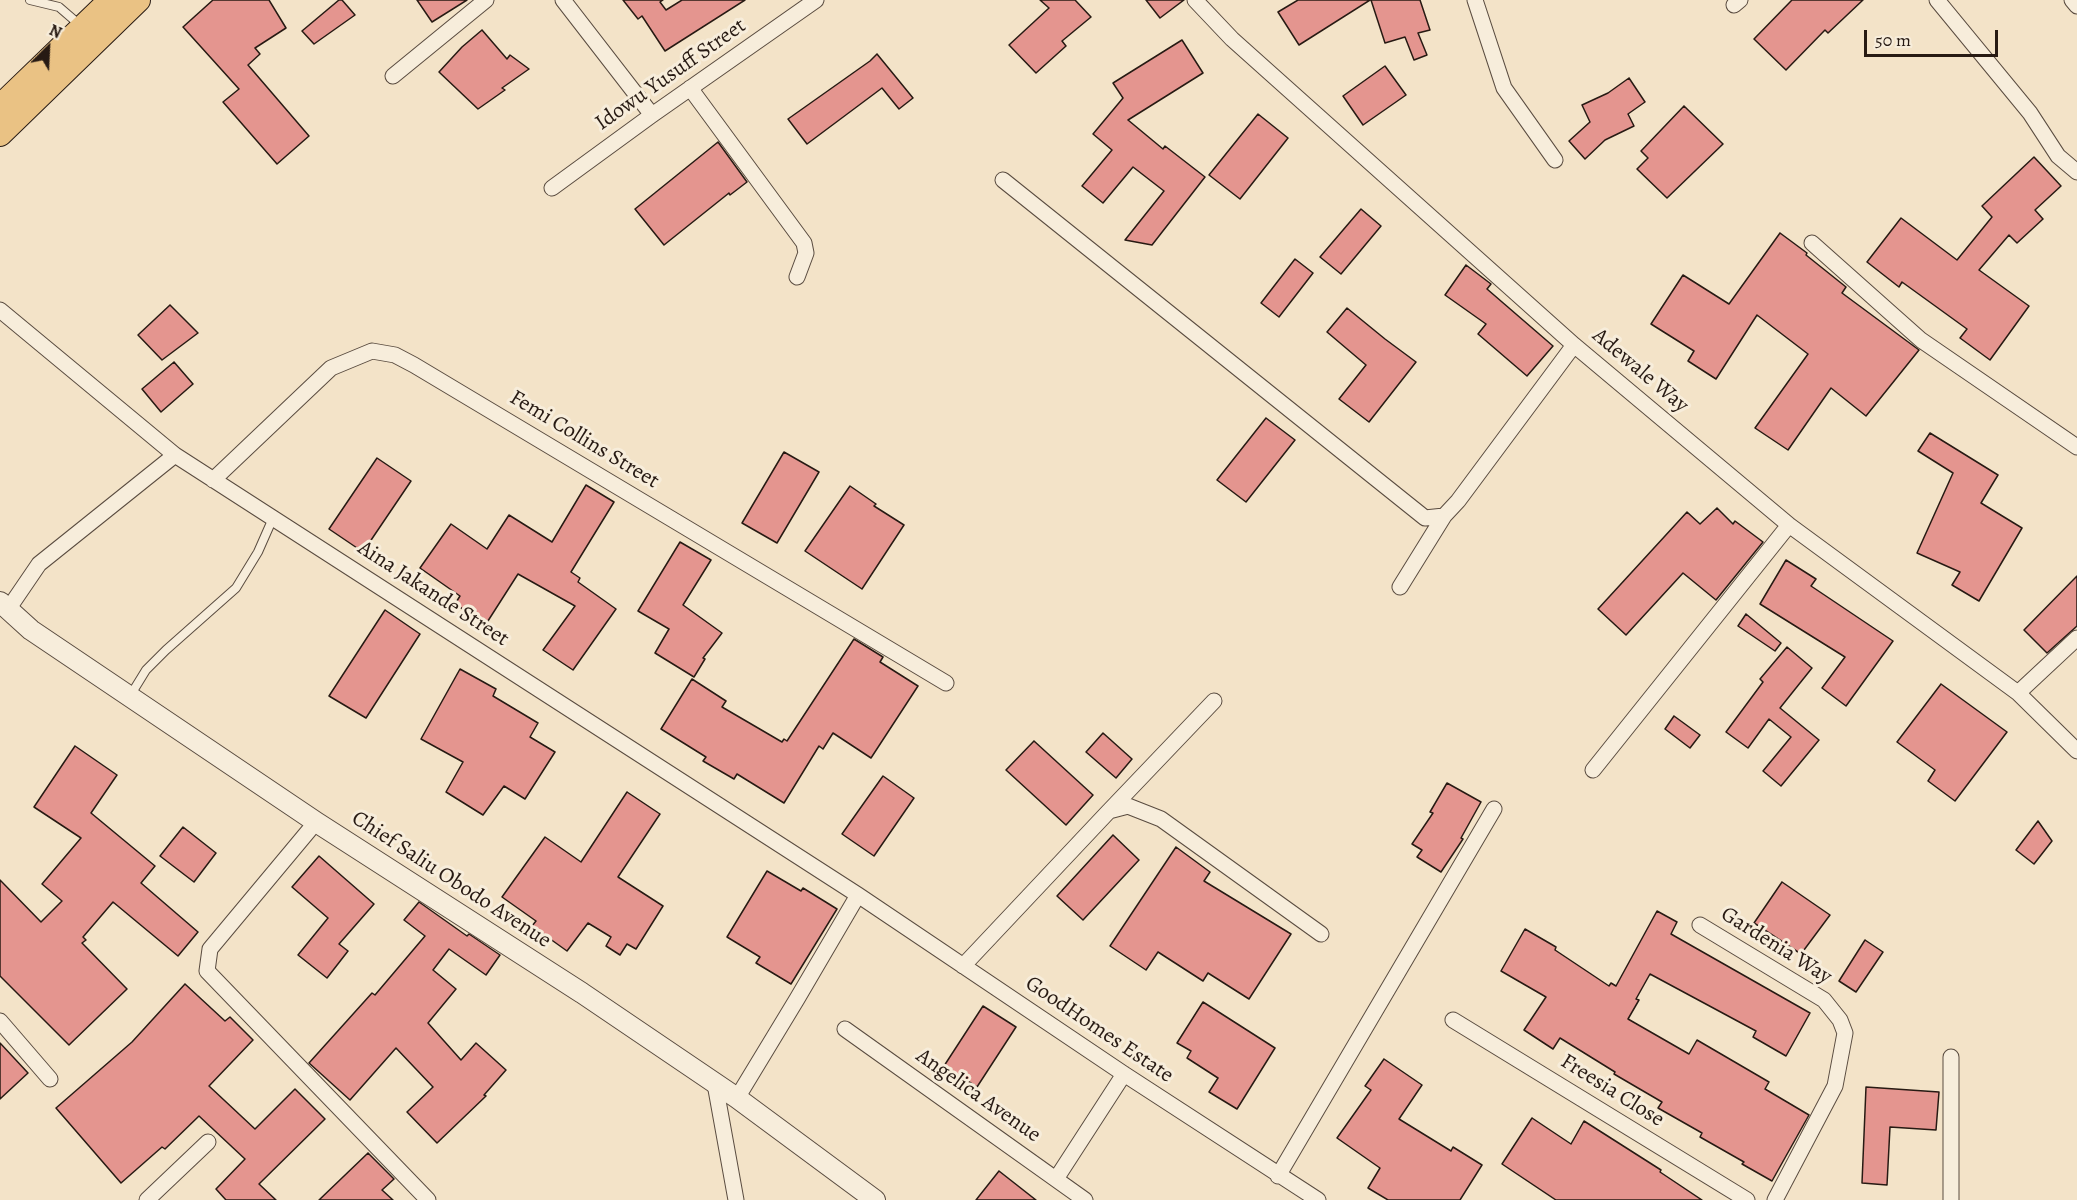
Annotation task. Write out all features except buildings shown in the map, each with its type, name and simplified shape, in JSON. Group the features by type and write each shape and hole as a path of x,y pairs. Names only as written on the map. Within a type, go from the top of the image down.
{"main road":[{"path":"0,107 111,0"},
{"path":"0,134 138,0"}],"street":[{"path":"393,76 486,0"},
{"name":"Idowu Yusuff Street","path":"552,188 816,0"},
{"name":"Adewale Way","path":"1195,0 1232,39 1574,345 1789,525 2018,693 2077,751"},
{"path":"1475,0 1504,88 1555,160"},
{"path":"1937,0 2030,113 2058,156 2077,172"},
{"path":"2072,0 2077,6"},
{"path":"569,3 652,115"},
{"path":"690,88 804,243 806,253 797,277"},
{"path":"1003,180 1425,518 1444,516"},
{"path":"1812,243 1922,340 2077,447"},
{"name":"Aina Jakande Street","path":"0,310 175,455 858,895"},
{"path":"1400,587 1444,516 1458,501 1574,345"},
{"name":"Femi Collins Street","path":"213,480 331,368 372,351 395,355 946,683"},
{"path":"4,605 39,564 175,455"},
{"path":"1593,770 1789,525"},
{"name":"Chief Saliu Obodo Avenue","path":"4,605 32,630 316,822 582,993 737,1098 875,1200"},
{"path":"2018,693 2077,638"},
{"path":"963,966 1214,701"},
{"path":"1109,811 1128,806 1161,819 1321,934"},
{"path":"1278,1176 1494,809"},
{"path":"316,822 210,949 207,971 428,1200"},
{"path":"737,1098 858,895"},
{"name":"GoodHomes Estate","path":"858,895 1124,1074 1318,1200"},
{"name":"Gardenia Way","path":"1700,925 1824,1000 1840,1020 1845,1033 1835,1086 1775,1200"},
{"name":"Freesia Close","path":"1453,1020 1747,1200"},
{"path":"0,1021 51,1079"},
{"name":"Angelica Avenue","path":"845,1029 1085,1200"},
{"path":"1951,1057 1951,1200"},
{"path":"1056,1179 1124,1074"},
{"path":"715,1084 736,1200"},
{"path":"147,1200 208,1142"}],"lane":[{"path":"30,0 59,8 82,27"},
{"path":"130,696 146,670 159,656 236,588 258,552 273,518"}]}
